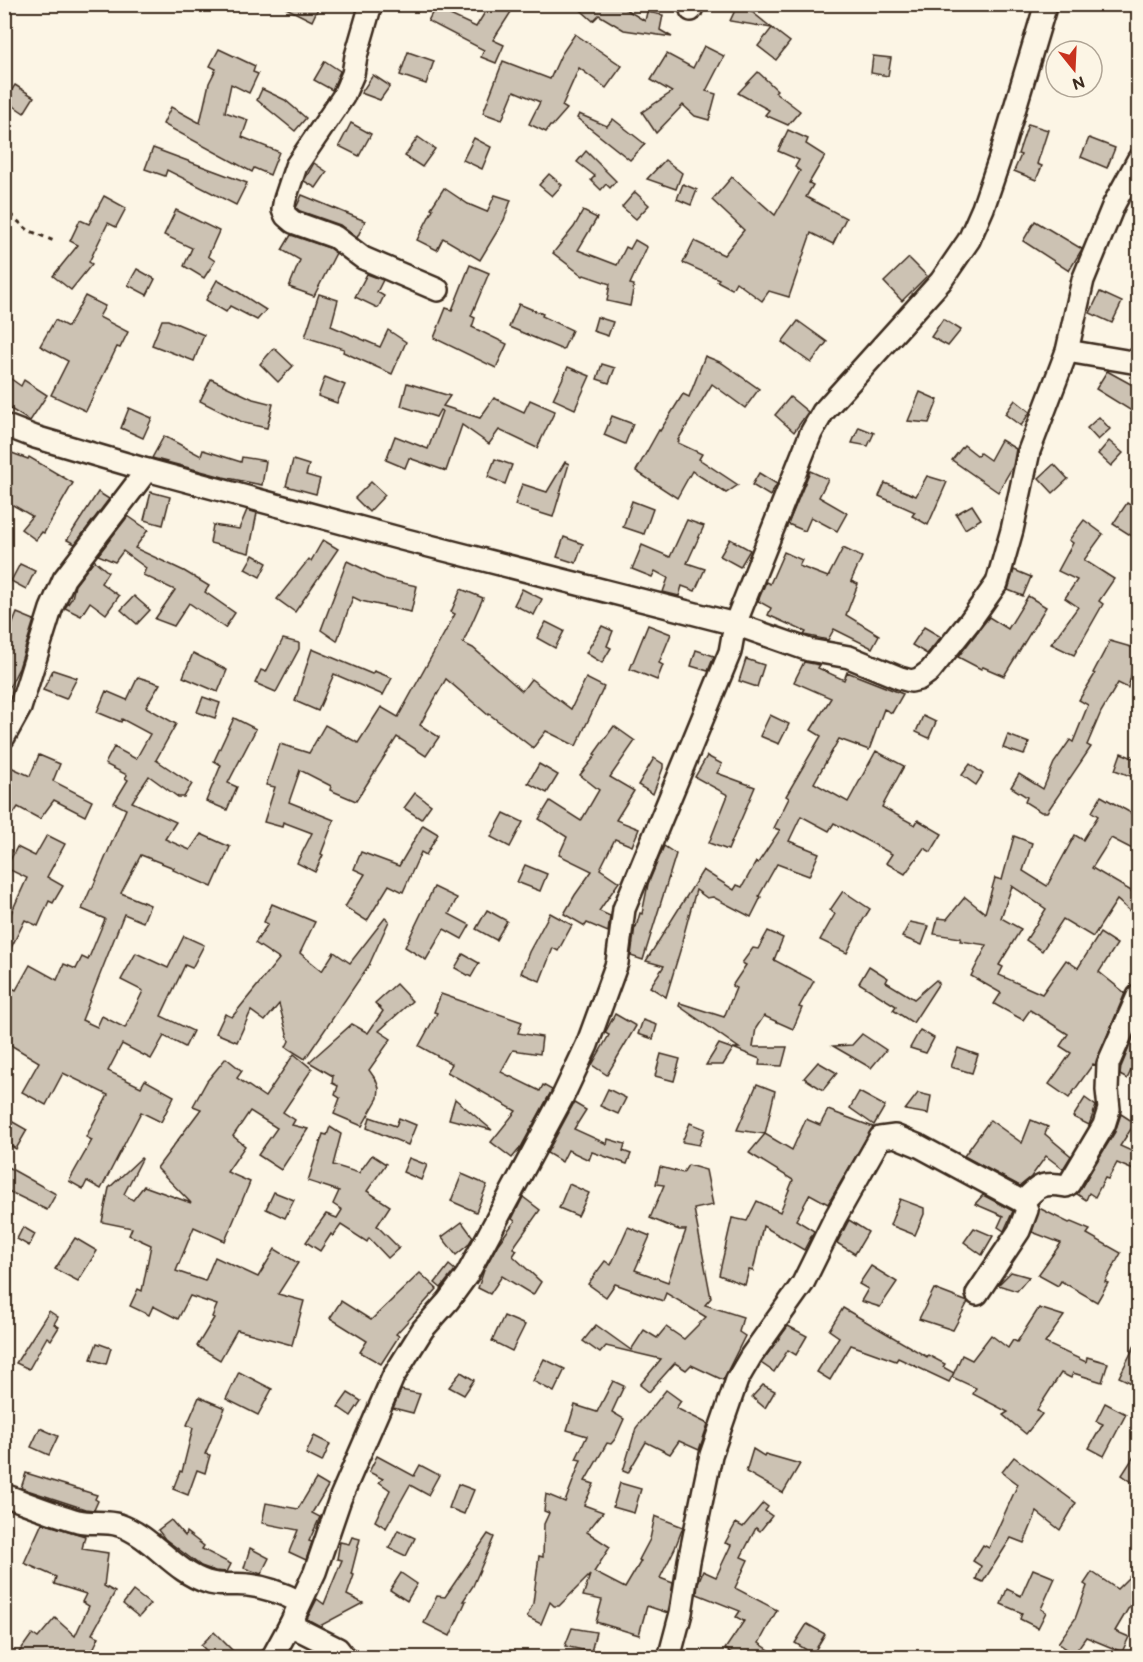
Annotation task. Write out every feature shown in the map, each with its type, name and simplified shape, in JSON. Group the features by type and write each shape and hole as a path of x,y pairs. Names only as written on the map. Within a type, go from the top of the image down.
{"street":[{"path":"371,4 353,74 343,97 296,166 285,199 284,210 286,216 293,222 335,237 363,258 438,290"},
{"path":"272,1658 315,1572 340,1499 393,1377 423,1329 467,1275 563,1096 587,1045 617,963 624,909 730,652 735,624 811,433 823,412 941,281 969,240 999,161 1046,4"},
{"path":"4,424 35,437 147,470 339,520 402,539 735,624 809,650 849,657 911,681 919,679 930,671 997,583 1012,530 1029,452 1067,351 1083,280 1114,204 1138,160"},
{"path":"1067,351 1138,363"},
{"path":"4,737 20,708 51,609 64,579 147,470"},
{"path":"1023,1202 1042,1185 1049,1183 1066,1186 1069,1184 1104,1125 1109,1109 1108,1064 1138,996"},
{"path":"669,1658 681,1613 689,1561 711,1455 737,1380 751,1356 803,1283 835,1218 878,1141 885,1136 895,1136 919,1146 1023,1202 1027,1210 1019,1231 977,1293"},
{"path":"4,1495 81,1522 118,1525 136,1533 198,1579 208,1583 225,1586 249,1585 288,1595 300,1602"},
{"path":"290,1625 338,1649 345,1658"}],"path":[{"path":"4,209 28,230 56,242"}],"building":[{"path":"278,4 320,4 312,21"},
{"path":"437,4 454,8 450,15 476,27 490,4 499,4 511,12 493,40 504,45 496,63 481,57 484,50 428,21"},
{"path":"574,4 617,4 645,21 647,12 663,15 660,30 672,37 624,30 599,15 593,21"},
{"path":"738,4 742,4 772,28 730,21"},
{"path":"772,28 790,42 776,60 758,46"},
{"path":"575,34 622,66 606,88 579,68 562,106 567,109 546,132 529,124 540,102 514,91 502,120 483,113 503,61 550,79 561,55"},
{"path":"704,46 724,56 706,91 716,94 709,120 695,116 683,105 656,133 642,112 672,92 651,80 667,54 693,68"},
{"path":"219,49 255,66 253,72 258,74 249,93 231,84 225,112 248,120 242,137 279,152 270,175 254,168 252,172 163,124 171,107 200,123 209,83 216,69 210,66"},
{"path":"408,52 434,61 426,84 400,75"},
{"path":"873,56 891,58 888,76 871,73"},
{"path":"325,61 340,71 332,90 314,80"},
{"path":"758,72 777,90 775,92 800,111 788,125 765,115 769,110 738,93"},
{"path":"373,75 390,86 380,100 361,93"},
{"path":"15,85 34,97 24,113 5,100"},
{"path":"262,89 285,100 306,118 295,131 257,100"},
{"path":"579,114 607,126 613,119 645,144 630,160 577,118"},
{"path":"351,123 371,134 359,156 339,146"},
{"path":"1028,124 1048,130 1037,164 1042,166 1036,180 1014,171 1021,155 1018,154"},
{"path":"788,130 808,139 806,144 825,156 809,183 813,185 806,197 846,218 833,244 811,233 789,297 769,291 762,301 736,282 732,289 717,281 719,279 683,263 694,241 724,255 744,230 712,200 732,177 775,215 800,171 795,167 799,160 778,151"},
{"path":"418,137 435,149 422,167 405,156"},
{"path":"474,138 491,147 482,169 463,160"},
{"path":"1089,138 1115,148 1107,168 1081,157"},
{"path":"153,148 247,183 236,205 167,170 165,176 145,169"},
{"path":"586,151 616,181 610,188 606,184 601,190 591,180 595,176 577,162"},
{"path":"665,160 682,173 676,189 647,179"},
{"path":"314,163 327,172 316,188 304,181"},
{"path":"549,174 562,185 552,196 539,185"},
{"path":"683,184 697,190 691,205 677,199"},
{"path":"444,188 468,204 487,212 495,195 511,200 504,220 480,260 443,238 437,250 417,240 433,209 431,208"},
{"path":"635,192 649,205 636,219 622,207"},
{"path":"302,195 365,221 357,238 340,225 296,208"},
{"path":"104,196 126,208 116,227 108,223 89,262 92,264 71,290 53,276 78,245 70,241 80,220 89,224"},
{"path":"176,210 219,231 208,256 215,261 204,278 184,266 192,248 164,235"},
{"path":"583,211 597,218 578,250 617,265 626,247 630,249 635,240 647,247 630,284 634,285 630,306 607,301 610,284 583,276 553,253 574,227"},
{"path":"1035,221 1082,249 1069,271 1023,241"},
{"path":"291,235 329,248 336,253 314,296 289,287 300,260 282,250"},
{"path":"909,258 927,276 902,301 884,282"},
{"path":"470,265 489,273 471,316 475,318 472,327 507,344 496,368 434,338 446,308 452,310"},
{"path":"137,269 155,279 147,295 128,285"},
{"path":"367,274 383,280 377,292 384,296 378,308 355,297"},
{"path":"217,280 266,310 257,320 230,306 226,312 206,300"},
{"path":"1100,292 1122,302 1112,323 1090,313"},
{"path":"319,294 338,300 331,326 380,347 388,330 406,342 392,374 343,352 344,349 305,337"},
{"path":"85,296 105,306 99,317 128,332 120,348 117,347 86,411 51,395 68,361 40,346 55,320 68,327"},
{"path":"519,304 572,330 563,350 509,327"},
{"path":"597,317 613,322 608,336 593,331"},
{"path":"943,319 961,330 948,346 931,337"},
{"path":"162,320 168,320 204,335 194,361 152,345"},
{"path":"798,321 827,342 811,363 782,342"},
{"path":"274,348 293,366 278,382 260,364"},
{"path":"705,356 722,363 759,389 745,408 712,384 678,440 678,443 702,454 699,459 738,485 726,493 692,471 677,498 636,471 683,394 689,397"},
{"path":"602,364 615,368 609,383 597,379"},
{"path":"568,367 590,376 575,409 553,399"},
{"path":"1107,371 1138,388 1138,415 1096,389"},
{"path":"4,374 21,386 24,380 47,395 30,421 4,405"},
{"path":"325,377 345,385 337,403 318,396"},
{"path":"211,379 253,399 273,404 267,428 244,423 200,401"},
{"path":"407,383 450,396 443,406 480,418 494,398 524,412 530,400 555,411 537,448 499,430 489,444 462,425 446,471 409,458 405,468 386,460 395,436 428,449 442,411 440,410 436,417 401,406"},
{"path":"920,392 938,400 929,423 908,421"},
{"path":"790,397 808,412 794,432 775,415"},
{"path":"1015,400 1030,412 1021,426 1005,414"},
{"path":"129,408 152,418 143,438 121,428"},
{"path":"612,416 633,424 625,444 604,435"},
{"path":"1099,417 1110,429 1098,440 1087,428"},
{"path":"859,427 874,433 868,446 852,443"},
{"path":"164,436 201,456 203,450 241,462 242,457 266,461 262,485 152,458"},
{"path":"1001,440 1016,449 1013,466 998,492 952,460 964,445 978,456 980,453 990,460"},
{"path":"1109,441 1123,453 1111,466 1098,454"},
{"path":"4,450 28,459 29,457 73,483 44,533 42,532 36,540 21,529 32,516 4,500"},
{"path":"495,459 512,465 505,484 488,477"},
{"path":"293,460 309,465 306,475 320,479 316,494 286,486"},
{"path":"565,462 569,464 553,517 515,505 522,484 547,492"},
{"path":"1054,464 1068,479 1053,493 1039,478"},
{"path":"810,471 828,479 819,497 847,513 837,531 811,517 805,531 788,524"},
{"path":"759,473 777,484 770,496 752,485"},
{"path":"927,476 947,482 928,525 912,516 915,512 879,496 885,483 916,496"},
{"path":"371,482 385,495 369,512 355,498"},
{"path":"98,492 109,499 75,544 67,540"},
{"path":"151,492 170,497 163,525 144,520"},
{"path":"632,501 653,509 644,534 623,527"},
{"path":"1127,503 1138,510 1138,540 1113,524"},
{"path":"972,505 981,519 965,529 956,514"},
{"path":"247,510 257,513 249,553 210,543 213,525 239,529"},
{"path":"128,516 148,530 135,548 184,571 209,586 205,592 235,613 225,628 189,603 174,626 155,619 175,590 143,575 146,568 123,551 115,562 98,555"},
{"path":"687,520 704,526 687,563 705,569 695,591 682,586 679,596 663,592 668,578 655,571 652,577 632,569 642,545 670,557"},
{"path":"1084,520 1103,534 1084,560 1114,579 1099,601 1103,604 1074,655 1051,644 1078,607 1065,598 1077,580 1058,571 1073,543 1069,540"},
{"path":"564,537 583,544 576,563 557,557"},
{"path":"730,539 750,550 740,567 720,556"},
{"path":"323,540 338,549 295,612 277,599 309,559 311,561"},
{"path":"843,548 862,557 851,581 858,584 846,615 879,635 872,648 834,629 828,640 804,635 806,632 768,615 771,608 758,601 766,582 770,584 784,552 802,560 799,566 828,577"},
{"path":"253,555 267,563 260,577 245,569"},
{"path":"94,560 108,572 101,583 119,596 106,614 90,602 81,616 65,608 72,598 75,585"},
{"path":"347,561 384,579 417,586 411,612 361,601 353,597 337,641 321,630"},
{"path":"20,564 35,571 26,589 11,581"},
{"path":"1014,570 1031,577 1023,596 1008,590"},
{"path":"461,589 483,598 463,643 473,648 522,691 531,679 571,709 586,678 604,687 576,746 546,731 533,748 488,715 446,679 420,725 439,737 426,756 397,737 356,801 330,790 331,786 300,770 289,802 334,820 315,872 297,863 312,833 283,822 282,827 264,822 275,787 266,785 280,744 309,753 325,725 358,743 381,707 398,717 455,614 451,612"},
{"path":"522,589 542,599 534,615 514,605"},
{"path":"134,596 150,610 137,624 121,610"},
{"path":"1028,596 1046,607 1004,676 983,667 981,669 958,657 989,617 1008,629"},
{"path":"17,613 34,620 19,668 4,698 4,646"},
{"path":"546,622 564,631 555,648 537,638"},
{"path":"648,625 671,634 659,663 663,665 657,680 630,669"},
{"path":"602,626 613,631 607,646 611,648 602,663 586,653"},
{"path":"924,627 941,637 927,654 912,645"},
{"path":"283,639 299,643 299,649 276,692 255,683 261,670 266,672"},
{"path":"1110,641 1138,649 1128,688 1118,683 1101,712 1087,745 1091,747 1047,812 1041,812 1025,802 1027,797 1011,787 1019,774 1043,789 1054,763 1070,740 1073,742 1088,705 1079,700 1095,674 1093,673"},
{"path":"312,649 372,674 374,671 392,678 383,695 334,674 318,711 295,701"},
{"path":"696,650 714,656 708,671 691,666"},
{"path":"193,653 227,670 218,692 183,677"},
{"path":"746,659 764,665 757,687 739,681"},
{"path":"804,662 820,665 818,668 844,680 847,672 903,694 892,713 884,709 869,750 839,739 814,783 848,802 876,751 904,766 882,807 915,825 918,820 942,834 931,852 924,848 905,874 886,863 892,854 834,823 829,831 801,816 789,841 819,853 809,876 777,864 759,896 761,897 751,917 713,897 707,898 696,890 666,997 650,987 664,966 646,961 703,870 734,890 737,885 742,887 756,862 758,863 780,830 774,828 789,798 786,796 821,736 811,730 831,698 794,682"},
{"path":"53,670 77,678 66,699 43,690"},
{"path":"138,677 160,684 146,707 176,724 156,760 192,784 184,797 178,797 149,776 132,802 176,822 165,839 190,850 201,834 230,847 212,887 141,855 121,893 150,905 143,922 124,914 82,1020 97,1027 102,1016 125,1028 143,991 121,980 136,953 168,968 184,936 204,945 192,968 185,965 161,1016 193,1031 185,1047 164,1036 151,1059 122,1044 108,1071 141,1087 145,1080 174,1096 161,1122 141,1112 101,1189 87,1181 83,1189 69,1181 92,1140 86,1137 108,1095 63,1073 46,1105 22,1092 39,1062 4,1041 4,984 16,990 30,965 57,980 64,964 76,969 82,957 88,960 105,919 82,909 126,809 114,803 128,780 125,778 127,775 105,764 114,747 136,759 150,734 122,719 121,722 97,712 106,691 127,700"},
{"path":"203,697 220,703 215,718 197,712"},
{"path":"770,715 789,724 779,744 760,736"},
{"path":"923,716 936,722 929,738 916,732"},
{"path":"234,718 256,729 228,783 237,787 227,810 206,801 221,765 214,761"},
{"path":"614,726 635,741 610,777 634,791 616,820 639,829 632,846 615,839 600,869 619,882 599,911 610,916 608,932 587,923 585,926 564,914 592,871 559,855 567,837 539,819 550,801 581,821 599,790 580,775"},
{"path":"1008,735 1029,743 1024,755 1003,748"},
{"path":"1121,753 1138,760 1138,779 1115,770"},
{"path":"39,755 60,764 53,781 92,801 85,816 54,800 40,819 18,807 4,828 4,764 30,776"},
{"path":"707,756 722,764 717,773 755,787 728,850 709,843 728,795 695,777"},
{"path":"654,758 663,764 663,768 653,794 638,785"},
{"path":"539,764 558,775 547,793 528,783"},
{"path":"970,764 983,774 976,785 962,775"},
{"path":"415,793 431,805 421,819 404,808"},
{"path":"1101,796 1138,817 1138,852 1111,838 1092,868 1138,895 1138,918 1117,900 1093,937 1063,919 1042,951 1026,940 1046,909 1012,886 1001,918 1021,929 999,965 1003,967 999,975 1042,994 1066,960 1078,968 1100,933 1117,944 1099,972 1125,993 1095,1065 1093,1064 1069,1098 1049,1084 1071,1053 1060,1046 1068,1034 1030,1010 1023,1020 994,1004 1001,993 971,976 987,945 934,934 938,918 947,919 965,897 985,913 995,878 1002,880 1014,836 1032,843 1023,871 1047,886 1075,835 1083,840 1098,816 1092,812"},
{"path":"504,813 523,822 510,847 491,837"},
{"path":"423,825 438,834 426,855 421,852 403,892 389,885 367,921 345,907 365,874 354,869 361,852 399,866"},
{"path":"47,835 65,844 47,877 63,886 53,903 49,901 38,926 25,920 4,962 4,929 27,878 6,868 17,847 35,856"},
{"path":"664,846 676,854 643,960 631,956 635,926 640,913 642,914 648,884"},
{"path":"525,865 547,874 540,891 517,882"},
{"path":"434,887 457,898 449,914 470,925 462,939 444,929 426,960 405,947"},
{"path":"843,891 870,909 847,953 820,940 835,914 830,910"},
{"path":"272,904 315,922 300,953 322,971 334,952 350,963 385,918 389,921 369,965 305,1059 286,1047 289,1041 279,1004 265,1021 251,1011 237,1042 216,1033 225,1014 232,1017 279,959 255,943 268,924 264,922"},
{"path":"487,910 507,921 496,940 476,929"},
{"path":"550,913 572,925 558,951 553,948 540,981 521,973 529,952"},
{"path":"910,922 929,926 922,945 902,937"},
{"path":"768,931 783,938 774,960 814,981 799,1007 802,1008 793,1029 764,1016 756,1028 753,1047 787,1047 782,1066 759,1065 760,1059 733,1048 739,1048 679,1006 680,1003 724,1017 736,988 732,986 746,965 742,963 753,948 758,949"},
{"path":"463,954 479,963 471,977 455,968"},
{"path":"869,966 888,978 886,982 914,999 936,980 939,983 913,1023 893,1010 896,1006 859,983"},
{"path":"396,984 412,1001 379,1031 391,1039 369,1070 379,1088 378,1098 362,1126 334,1114 340,1098 335,1095 338,1086 332,1083 333,1076 309,1062 352,1024 368,1033 383,1011 375,1003"},
{"path":"441,994 522,1022 518,1033 542,1037 540,1054 513,1050 501,1072 540,1091 543,1085 552,1090 521,1147 512,1158 491,1142 516,1111 447,1072 452,1064 419,1046 437,1013 434,1012"},
{"path":"615,1014 636,1026 607,1075 592,1065 609,1035 605,1033"},
{"path":"643,1020 657,1025 653,1039 638,1034"},
{"path":"1138,1026 1138,1056 1127,1079 1120,1075 1121,1067"},
{"path":"920,1030 934,1038 926,1053 910,1048"},
{"path":"862,1034 886,1050 871,1068 833,1046 852,1045"},
{"path":"719,1044 733,1049 723,1065 706,1065"},
{"path":"958,1048 978,1055 972,1073 951,1067"},
{"path":"294,1054 312,1069 283,1112 295,1120 292,1125 308,1129 281,1170 258,1155 277,1128 250,1111 233,1136 245,1146 227,1172 250,1182 225,1241 194,1227 176,1271 205,1281 215,1257 258,1277 275,1249 298,1263 278,1294 304,1301 292,1345 237,1330 220,1360 197,1346 214,1318 212,1317 217,1305 190,1296 178,1319 153,1306 149,1315 130,1306 138,1289 142,1291 151,1245 129,1235 132,1228 102,1222 109,1188 141,1158 124,1194 133,1200 144,1186 191,1203 157,1168 201,1109 193,1106 207,1081 226,1058 242,1071 237,1078 265,1097"},
{"path":"661,1054 680,1059 674,1081 655,1076"},
{"path":"818,1062 837,1073 823,1090 804,1078"},
{"path":"757,1084 775,1091 765,1134 737,1130"},
{"path":"608,1089 626,1098 618,1114 600,1106"},
{"path":"859,1092 885,1106 874,1125 850,1108"},
{"path":"918,1093 931,1096 928,1114 905,1110"},
{"path":"1085,1098 1096,1106 1089,1125 1073,1117"},
{"path":"455,1099 492,1130 449,1119"},
{"path":"574,1103 586,1110 574,1129 607,1144 608,1139 625,1144 623,1151 631,1154 627,1164 592,1152 589,1160 568,1150 562,1162 547,1153"},
{"path":"828,1110 873,1127 828,1204 810,1194 796,1220 814,1231 804,1250 763,1226 753,1271 749,1270 745,1285 719,1275 732,1218 747,1221 757,1201 780,1212 793,1180 749,1153 765,1134 792,1150 806,1119 820,1125"},
{"path":"1121,1114 1135,1123 1120,1146 1138,1154 1138,1172 1117,1163 1108,1179 1105,1178 1095,1197 1089,1193 1086,1200 1077,1194 1115,1132"},
{"path":"4,1117 27,1130 16,1149 4,1142"},
{"path":"370,1117 396,1126 399,1118 416,1125 408,1145 367,1128"},
{"path":"990,1120 1022,1143 1031,1120 1048,1127 1045,1134 1071,1156 1063,1169 1046,1156 1031,1177 1020,1186 964,1156"},
{"path":"690,1123 705,1129 699,1145 682,1142"},
{"path":"330,1127 341,1134 333,1165 359,1173 372,1155 386,1164 367,1191 390,1206 377,1226 399,1248 388,1258 369,1238 367,1242 341,1225 333,1236 331,1234 320,1251 306,1242 326,1214 337,1218 342,1210 333,1204 339,1191 308,1181 323,1134 327,1135"},
{"path":"409,1158 427,1165 421,1180 403,1172"},
{"path":"4,1165 56,1194 47,1210 4,1189"},
{"path":"688,1165 706,1170 713,1205 694,1209 711,1298 705,1305 743,1317 739,1332 745,1336 723,1380 691,1365 686,1370 675,1363 649,1392 640,1385 661,1359 606,1346 600,1353 583,1341 596,1325 631,1350 644,1330 657,1338 666,1327 684,1339 706,1317 666,1293 663,1301 615,1284 606,1297 588,1284 605,1261 611,1265 628,1227 650,1236 635,1270 668,1282 686,1230 679,1230 650,1218 664,1185 656,1184 660,1167 683,1173"},
{"path":"462,1174 487,1185 476,1212 451,1201"},
{"path":"569,1184 589,1193 578,1216 559,1208"},
{"path":"274,1192 294,1200 285,1218 266,1209"},
{"path":"983,1195 1013,1211 1004,1231 998,1227 1003,1216 975,1204"},
{"path":"523,1197 540,1210 513,1248 517,1250 513,1256 541,1282 533,1295 502,1276 490,1294 478,1288 484,1270 498,1244 515,1221 512,1219"},
{"path":"900,1199 924,1208 924,1214 915,1235 890,1225"},
{"path":"1039,1208 1069,1223 1090,1230 1087,1234 1121,1253 1097,1302 1061,1281 1058,1286 1038,1275 1061,1243 1032,1232"},
{"path":"849,1220 868,1232 855,1254 837,1243"},
{"path":"462,1222 473,1237 468,1245 456,1255 442,1237"},
{"path":"23,1227 35,1234 29,1246 17,1239"},
{"path":"974,1228 993,1236 982,1255 964,1242"},
{"path":"75,1238 97,1251 78,1281 55,1269"},
{"path":"449,1265 455,1270 441,1288 435,1283"},
{"path":"871,1266 897,1282 880,1307 861,1301 868,1289 859,1284"},
{"path":"1011,1272 1029,1277 1017,1291 998,1285"},
{"path":"420,1273 437,1289 396,1334 399,1336 381,1364 360,1352 367,1341 330,1318 341,1301 371,1320"},
{"path":"934,1289 968,1302 953,1330 919,1319"},
{"path":"843,1308 927,1357 928,1355 945,1364 943,1367 954,1373 949,1382 898,1358 896,1361 851,1345 830,1380 817,1372 839,1337 829,1330"},
{"path":"1039,1308 1064,1316 1045,1343 1086,1362 1087,1357 1108,1363 1102,1382 1073,1373 1071,1378 1061,1373 1037,1410 1042,1414 1026,1434 1003,1415 1008,1412 973,1394 976,1388 952,1377 962,1355 972,1360 991,1335 1008,1348 1013,1340 1017,1342"},
{"path":"49,1311 58,1317 54,1324 59,1327 51,1340 47,1337 29,1369 16,1363"},
{"path":"504,1316 525,1325 512,1351 492,1341"},
{"path":"788,1326 807,1336 796,1355 788,1350 774,1372 761,1363"},
{"path":"1138,1339 1138,1386 1119,1377"},
{"path":"97,1343 111,1348 106,1364 91,1359"},
{"path":"544,1359 565,1369 554,1392 533,1381"},
{"path":"239,1372 272,1389 258,1415 226,1399"},
{"path":"461,1372 474,1380 464,1395 449,1387"},
{"path":"613,1381 624,1386 612,1412 624,1419 615,1439 611,1444 607,1443 585,1481 594,1484 584,1505 603,1512 587,1532 610,1547 594,1572 625,1588 641,1561 639,1560 650,1539 655,1516 683,1527 660,1578 673,1583 668,1613 647,1606 639,1635 596,1622 602,1600 583,1596 590,1575 559,1606 554,1606 550,1602 541,1624 527,1617 533,1603 539,1556 543,1557 544,1524 549,1513 544,1511 546,1494 565,1502 581,1460 576,1459 587,1436 567,1430 575,1405 597,1412"},
{"path":"763,1385 775,1391 765,1408 752,1397"},
{"path":"401,1390 420,1394 413,1413 393,1408"},
{"path":"666,1390 681,1401 676,1408 708,1424 699,1450 679,1441 670,1454 646,1442 628,1473 623,1471 636,1428"},
{"path":"348,1393 361,1401 351,1416 338,1407"},
{"path":"199,1397 225,1408 205,1454 210,1455 205,1473 197,1470 188,1495 173,1489 180,1471 182,1472 193,1428 187,1425"},
{"path":"1105,1403 1126,1414 1104,1456 1089,1448 1103,1424 1096,1421"},
{"path":"40,1428 58,1436 49,1455 31,1447"},
{"path":"314,1436 330,1444 322,1462 306,1454"},
{"path":"753,1449 764,1456 765,1454 800,1464 783,1493 746,1472"},
{"path":"1138,1450 1138,1486 1122,1475"},
{"path":"377,1456 414,1476 420,1465 439,1475 428,1495 410,1485 386,1528 375,1521 390,1490 379,1482 383,1479 369,1472"},
{"path":"1014,1457 1076,1503 1060,1530 1037,1512 1024,1543 1011,1538 983,1582 976,1579 981,1566 973,1561 983,1545 989,1548 1018,1484 1002,1472"},
{"path":"26,1473 97,1495 95,1499 98,1501 94,1510 21,1488"},
{"path":"316,1479 328,1486 312,1513 320,1517 309,1541 312,1542 306,1560 289,1552 298,1530 262,1523 266,1503 298,1509"},
{"path":"620,1483 641,1489 634,1513 613,1507"},
{"path":"458,1484 474,1490 464,1514 449,1508"},
{"path":"763,1503 768,1507 765,1511 772,1516 760,1531 756,1528 741,1557 748,1560 735,1588 777,1610 759,1643 781,1658 739,1658 725,1649 744,1621 736,1617 740,1611 697,1594 698,1583 703,1571 716,1577 731,1545 725,1543 736,1523 743,1527"},
{"path":"171,1520 185,1536 186,1532 204,1546 202,1549 231,1564 227,1572 201,1566 165,1539 158,1530"},
{"path":"42,1523 85,1536 82,1549 108,1553 104,1586 115,1592 92,1634 99,1637 89,1658 15,1658 32,1634 38,1638 55,1618 75,1636 89,1606 82,1602 86,1594 54,1584 56,1577 24,1563"},
{"path":"398,1530 415,1538 406,1556 389,1548"},
{"path":"488,1534 494,1537 473,1586 463,1601 466,1601 450,1636 424,1623 437,1596 445,1597"},
{"path":"352,1537 360,1539 351,1574 354,1575 347,1595 363,1603 320,1626 307,1619 317,1599 324,1604 342,1560 337,1559 340,1542 349,1544"},
{"path":"250,1548 269,1558 261,1574 244,1568"},
{"path":"1138,1568 1138,1592 1115,1631 1129,1637 1122,1652 1086,1637 1074,1654 1058,1643 1075,1619 1087,1586 1084,1584 1092,1572 1117,1589"},
{"path":"1033,1569 1055,1578 1041,1609 1046,1612 1038,1628 1020,1619 1022,1613 1001,1604 1007,1589 1021,1596"},
{"path":"401,1573 417,1584 407,1601 390,1590"},
{"path":"133,1591 150,1604 139,1617 123,1604"},
{"path":"807,1624 825,1634 813,1654 795,1643"},
{"path":"572,1628 596,1632 591,1652 565,1646"},
{"path":"214,1632 240,1658 213,1658 201,1645"}]}
